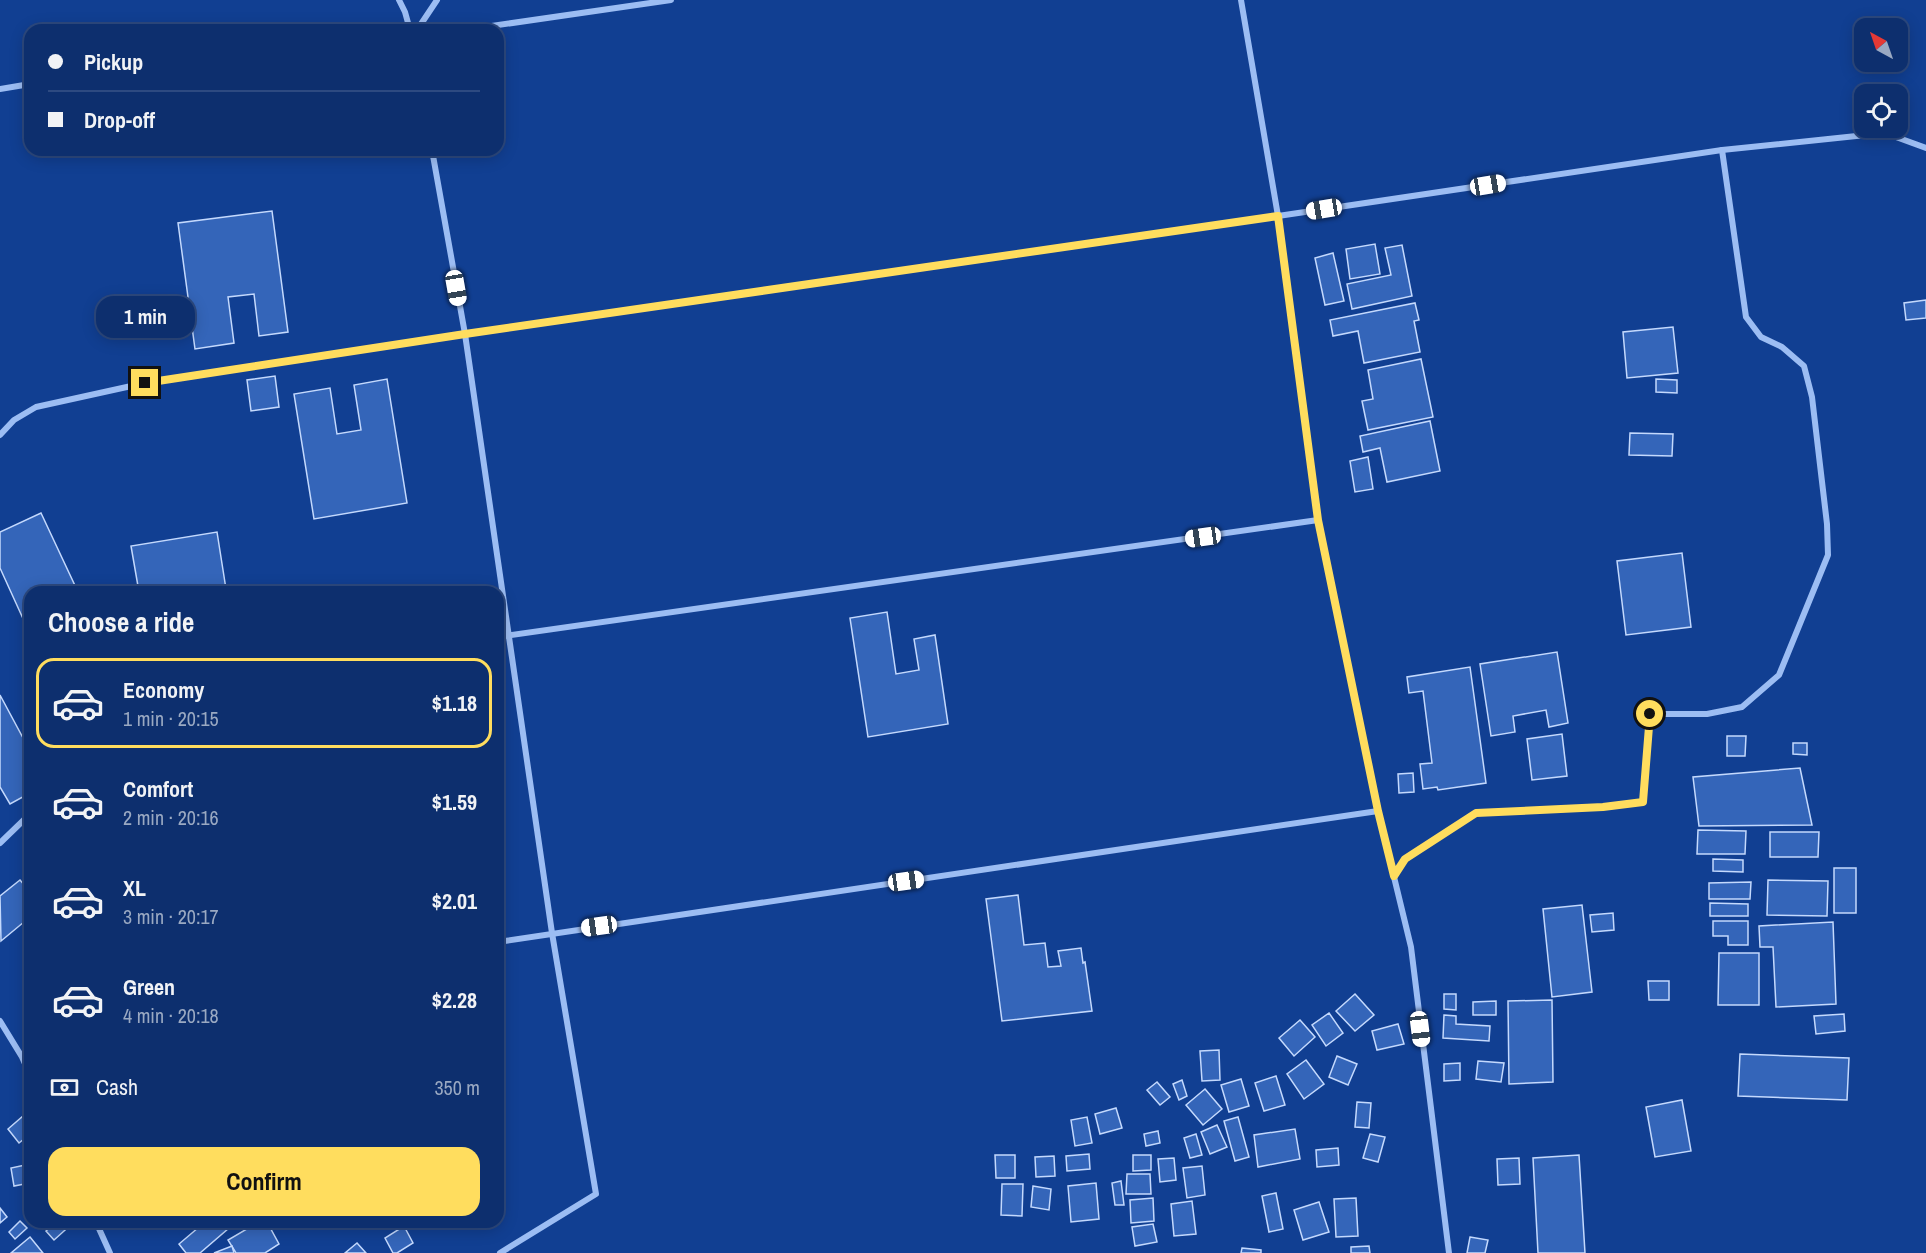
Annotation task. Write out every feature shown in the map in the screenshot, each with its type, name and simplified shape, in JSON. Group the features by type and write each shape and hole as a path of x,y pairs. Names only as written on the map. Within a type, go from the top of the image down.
{"street":[{"path":"399,0 408,24"},
{"path":"421,24 437,0"},
{"path":"504,24 670,0"},
{"path":"1241,0 1278,216 1318,520 1378,811 1411,947 1449,1253"},
{"path":"0,89 24,85"},
{"path":"0,435 14,420 36,407 145,383 465,334 1722,150 1885,133 1926,148"},
{"path":"1394,876 1405,859 1476,813 1603,807 1643,802 1650,714 1707,714 1742,707 1779,675 1828,555 1827,524 1812,398 1804,366 1782,347 1761,337 1746,317 1722,150"},
{"path":"433,156 465,334 501,586"},
{"path":"504,636 1318,520"},
{"path":"500,1253 596,1194 552,933 504,607"},
{"path":"504,941 1378,811"},
{"path":"0,843 24,820"},
{"path":"0,1021 24,1062"},
{"path":"99,1228 110,1253"}],"building":[{"path":"272,211 288,332 259,336 254,294 228,297 234,343 195,349 178,223"},
{"path":"1375,244 1380,274 1350,279 1346,249"},
{"path":"1402,245 1412,296 1352,309 1347,284 1391,275 1385,248"},
{"path":"1333,253 1344,301 1325,305 1315,258"},
{"path":"1926,300 1926,318 1906,320 1904,303"},
{"path":"1415,303 1419,320 1414,321 1420,352 1364,363 1358,331 1333,336 1330,320"},
{"path":"1673,327 1678,373 1627,378 1623,332"},
{"path":"1421,359 1433,417 1368,430 1362,401 1373,399 1368,370"},
{"path":"275,376 279,407 251,411 247,380"},
{"path":"387,379 407,503 314,519 294,394 330,388 337,434 361,430 354,385"},
{"path":"1656,379 1677,380 1677,393 1656,392"},
{"path":"1430,421 1440,471 1387,482 1380,448 1363,452 1360,436"},
{"path":"1630,433 1673,434 1672,456 1629,455"},
{"path":"1368,457 1373,489 1355,492 1350,461"},
{"path":"41,513 75,586 24,586 24,621 0,568 0,532"},
{"path":"217,532 226,586 138,586 131,546"},
{"path":"1682,553 1691,627 1626,635 1617,561"},
{"path":"887,612 896,674 919,670 914,639 935,635 948,724 868,737 850,618"},
{"path":"1557,652 1568,723 1549,727 1546,710 1513,716 1515,732 1491,736 1480,664"},
{"path":"1470,667 1486,783 1438,790 1437,787 1423,789 1420,764 1432,763 1423,691 1409,693 1407,677"},
{"path":"0,695 24,740 24,796 10,804 0,787"},
{"path":"1562,734 1567,776 1532,780 1527,739"},
{"path":"1727,736 1746,736 1745,756 1727,756"},
{"path":"1793,743 1807,743 1807,755 1793,754"},
{"path":"1800,768 1812,825 1699,826 1693,777"},
{"path":"1413,773 1414,792 1399,793 1398,774"},
{"path":"1698,830 1746,831 1745,854 1697,854"},
{"path":"1770,832 1819,832 1818,857 1770,857"},
{"path":"1713,859 1743,860 1743,872 1713,871"},
{"path":"1834,868 1856,868 1856,913 1834,913"},
{"path":"20,880 24,885 24,922 1,941 0,896"},
{"path":"1768,880 1828,881 1827,916 1767,915"},
{"path":"1751,882 1750,899 1709,899 1709,883"},
{"path":"1018,895 1024,945 1045,943 1048,967 1061,966 1058,951 1081,948 1092,1011 1002,1021 986,899"},
{"path":"1710,903 1748,904 1748,916 1710,916"},
{"path":"1582,905 1592,992 1552,997 1543,909"},
{"path":"1613,913 1614,930 1592,932 1590,915"},
{"path":"1713,921 1748,921 1748,945 1728,945 1728,936 1713,936"},
{"path":"1833,922 1836,1004 1776,1007 1773,947 1760,947 1759,926"},
{"path":"1719,953 1759,953 1759,1005 1718,1005"},
{"path":"1648,981 1669,981 1669,1000 1649,1000"},
{"path":"1355,994 1374,1015 1355,1031 1336,1011"},
{"path":"1444,994 1456,994 1456,1010 1444,1009"},
{"path":"1552,1000 1553,1082 1509,1084 1508,1001"},
{"path":"1496,1001 1496,1015 1473,1015 1473,1002"},
{"path":"1329,1013 1343,1033 1326,1046 1312,1025"},
{"path":"1844,1014 1845,1031 1816,1034 1814,1016"},
{"path":"1444,1015 1456,1016 1456,1024 1490,1026 1489,1041 1443,1038"},
{"path":"1300,1020 1315,1037 1294,1056 1279,1038"},
{"path":"1398,1024 1404,1044 1377,1050 1372,1031"},
{"path":"1219,1050 1220,1080 1202,1081 1200,1051"},
{"path":"1740,1054 1849,1058 1847,1100 1738,1096"},
{"path":"1337,1056 1357,1064 1348,1085 1329,1077"},
{"path":"1306,1060 1324,1084 1304,1099 1287,1074"},
{"path":"1478,1061 1504,1063 1501,1082 1476,1079"},
{"path":"1460,1063 1460,1080 1444,1081 1444,1064"},
{"path":"1276,1076 1285,1105 1264,1111 1255,1083"},
{"path":"1241,1079 1249,1106 1229,1112 1221,1085"},
{"path":"1182,1080 1187,1096 1179,1100 1173,1084"},
{"path":"1157,1082 1170,1097 1160,1105 1147,1090"},
{"path":"1205,1089 1222,1109 1203,1125 1186,1105"},
{"path":"1682,1100 1691,1151 1655,1157 1646,1107"},
{"path":"1357,1102 1371,1103 1369,1128 1355,1127"},
{"path":"1116,1108 1122,1128 1100,1134 1095,1114"},
{"path":"24,1115 24,1139 19,1143 8,1129"},
{"path":"1087,1117 1092,1143 1075,1146 1071,1120"},
{"path":"1238,1117 1249,1157 1235,1161 1224,1121"},
{"path":"1217,1125 1227,1147 1210,1154 1201,1132"},
{"path":"1295,1129 1300,1159 1258,1167 1254,1135"},
{"path":"1158,1131 1160,1143 1146,1146 1144,1134"},
{"path":"1196,1134 1202,1155 1190,1158 1184,1138"},
{"path":"1370,1134 1385,1137 1378,1162 1363,1158"},
{"path":"1338,1148 1339,1165 1317,1167 1316,1150"},
{"path":"1089,1154 1090,1169 1067,1171 1066,1156"},
{"path":"995,1155 1015,1155 1015,1178 996,1178"},
{"path":"1133,1155 1151,1155 1151,1170 1133,1171"},
{"path":"1579,1155 1585,1253 1538,1253 1533,1158"},
{"path":"1054,1156 1055,1176 1036,1177 1035,1157"},
{"path":"1174,1158 1176,1180 1160,1182 1158,1159"},
{"path":"1519,1158 1520,1184 1498,1185 1497,1159"},
{"path":"24,1165 24,1184 14,1186 11,1168"},
{"path":"1202,1166 1205,1195 1187,1198 1183,1168"},
{"path":"1127,1174 1150,1174 1151,1194 1126,1194"},
{"path":"1121,1181 1124,1205 1115,1205 1112,1183"},
{"path":"1096,1183 1099,1219 1071,1222 1068,1186"},
{"path":"1002,1184 1023,1184 1022,1216 1001,1215"},
{"path":"1033,1186 1051,1189 1049,1210 1031,1207"},
{"path":"1276,1193 1283,1229 1269,1232 1262,1196"},
{"path":"1153,1198 1154,1221 1131,1223 1130,1200"},
{"path":"1356,1198 1358,1236 1336,1237 1334,1199"},
{"path":"1192,1201 1196,1234 1174,1236 1171,1204"},
{"path":"1319,1202 1329,1232 1303,1240 1294,1210"},
{"path":"0,1208 7,1217 0,1223"},
{"path":"20,1221 24,1228 27,1228 15,1239 9,1232"},
{"path":"1153,1224 1157,1242 1135,1246 1132,1227"},
{"path":"50,1228 67,1228 54,1240 46,1231"},
{"path":"198,1228 229,1228 200,1253 186,1253 179,1244"},
{"path":"249,1228 270,1228 279,1244 265,1253 236,1253 228,1240"},
{"path":"401,1228 405,1228 413,1243 393,1253 385,1238"},
{"path":"30,1237 43,1253 11,1253"},
{"path":"1470,1237 1488,1240 1485,1253 1467,1253"},
{"path":"357,1243 366,1253 345,1253"},
{"path":"232,1246 234,1253 214,1253"},
{"path":"1369,1246 1370,1253 1351,1253 1351,1247"},
{"path":"1242,1248 1261,1250 1261,1253 1241,1253"}],"route":[{"path":"145,383 465,334 1278,216 1318,520 1378,811 1394,876 1405,859 1476,813 1603,807 1643,802 1650,714"}]}
